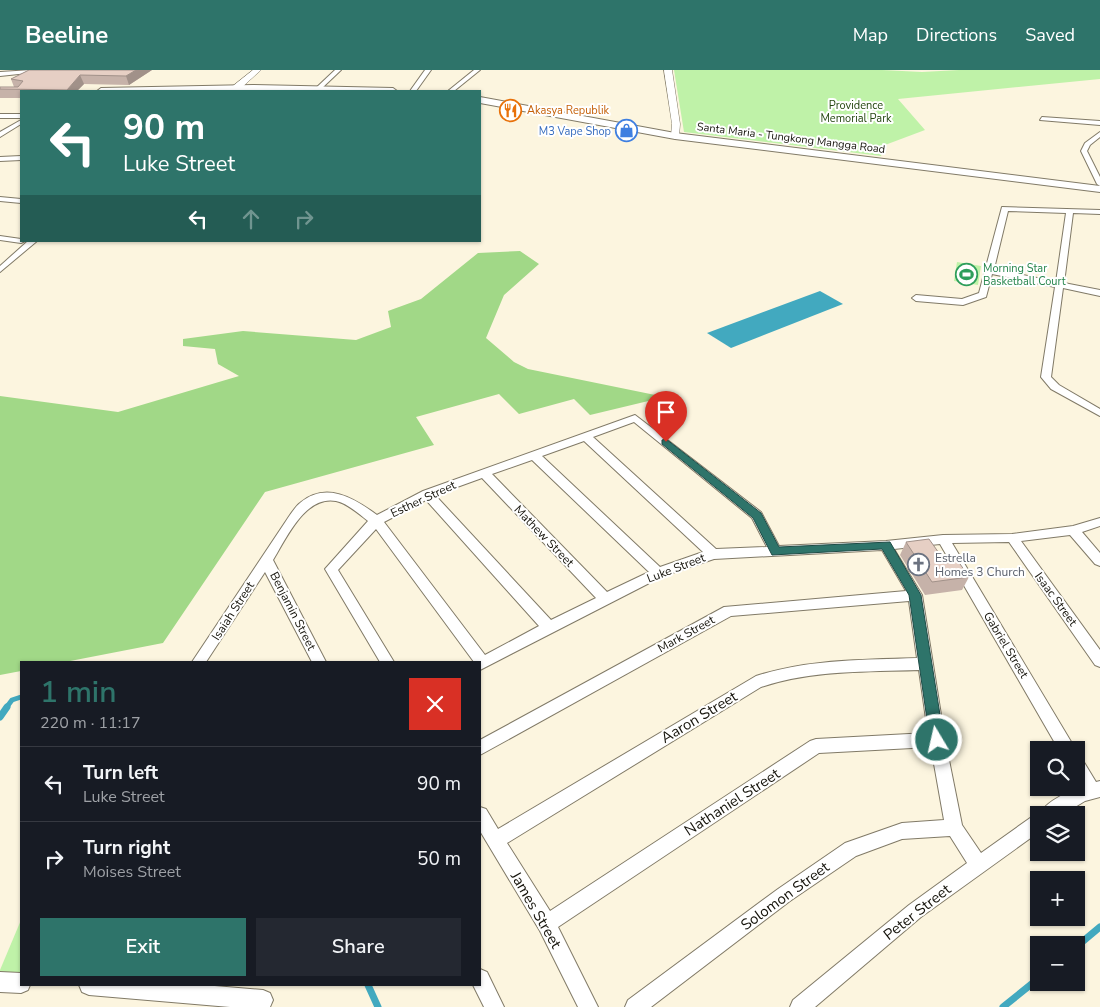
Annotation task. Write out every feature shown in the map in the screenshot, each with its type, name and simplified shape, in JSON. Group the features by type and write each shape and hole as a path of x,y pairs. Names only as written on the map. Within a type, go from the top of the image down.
{"main road":[{"path":"146,90 236,88 368,90"},
{"name":"Santa Maria - Tungkong Mangga Road","path":"481,100 676,136 1100,189"}],"street":[{"path":"0,74 53,70"},
{"path":"236,88 258,70"},
{"path":"319,88 338,70"},
{"path":"414,90 428,70"},
{"path":"452,90 477,70"},
{"path":"668,70 676,136"},
{"path":"0,116 20,116"},
{"path":"1042,119 1100,123"},
{"path":"0,135 20,123"},
{"path":"1100,134 1087,144 1084,151 1100,184"},
{"path":"0,159 20,158"},
{"path":"0,199 20,201"},
{"path":"916,298 963,302 982,295 1005,209 1100,212"},
{"path":"1070,212 1046,377 1055,387 1100,413"},
{"path":"0,238 20,241"},
{"path":"0,270 32,242"},
{"path":"989,271 1100,294"},
{"name":"Esther Street","path":"386,661 331,570 376,522 427,494 635,418 758,515 776,552"},
{"path":"585,436 713,554"},
{"path":"533,454 658,574"},
{"name":"Mathew Street","path":"483,472 605,599"},
{"path":"427,494 549,627"},
{"name":"Isaiah Street","path":"200,661 304,506 319,496 339,498 350,502 376,522 480,661"},
{"name":"Luke Street","path":"482,663 605,599 658,574 713,554 886,545 943,539 1012,538 1073,530 1100,522"},
{"path":"1073,530 1100,561"},
{"name":"Isaac Street","path":"1012,538 1100,661"},
{"name":"Gabriel Street","path":"943,539 1063,741"},
{"path":"886,545 915,595 937,740 954,828 978,865"},
{"name":"Benjamin Street","path":"266,560 318,661"},
{"name":"Mark Street","path":"481,747 729,611 915,595"},
{"name":"Aaron Street","path":"495,841 756,682 776,674 855,666 925,664"},
{"name":"Nathaniel Street","path":"547,924 816,746 937,740"},
{"path":"1065,806 1096,789 1085,775"},
{"name":"James Street","path":"481,817 547,924 588,1007"},
{"name":"Solomon Street","path":"636,1007 784,895 851,849 902,831 954,828"},
{"name":"Peter Street","path":"800,1007 915,911 1030,828"},
{"path":"481,981 494,1007"},
{"path":"0,982 20,982"},
{"path":"101,986 263,1000"}],"green space":[{"name":"Providence Memorial Park","path":"674,70 882,70 922,72 959,70 1100,70 1100,79 898,99 925,130 885,145 881,156 684,132"},
{"path":"520,251 539,264 504,295 486,338 514,362 528,369 665,397 590,415 574,399 519,414 499,394 416,417 434,445 265,492 163,643 70,661 20,661 20,671 0,675 0,396 118,412 239,376 218,364 215,349 183,346 183,339 243,331 356,340 391,327 388,311 421,299 478,253"},
{"name":"Morning Star Basketball Court","path":"957,262 981,266 978,285 954,281"},
{"path":"20,922 20,976 0,976 0,970"}],"water":[{"path":"820,291 843,304 731,348 707,333"}],"building":[{"path":"29,70 136,70 126,76 80,75 67,90 0,89 0,87 18,87 23,81 11,79"},
{"path":"929,539 946,563 958,561 969,577 932,582 906,542"}],"waterway":[{"path":"6,708 12,700 20,697"},
{"path":"0,717 7,707"},
{"path":"1085,940 1100,927"},
{"path":"1003,1007 1030,985"},
{"path":"368,986 378,1007"}],"place":[{"name":"Akasya Republik","path":"511,110"},
{"name":"M3 Vape Shop","path":"627,131"},
{"name":"Morning Star Basketball Court","path":"967,274"},
{"name":"Estrella Homes 3 Church","path":"919,565"}],"route":[{"path":"666,442 758,515 776,552 886,545 915,595 937,740"}]}
